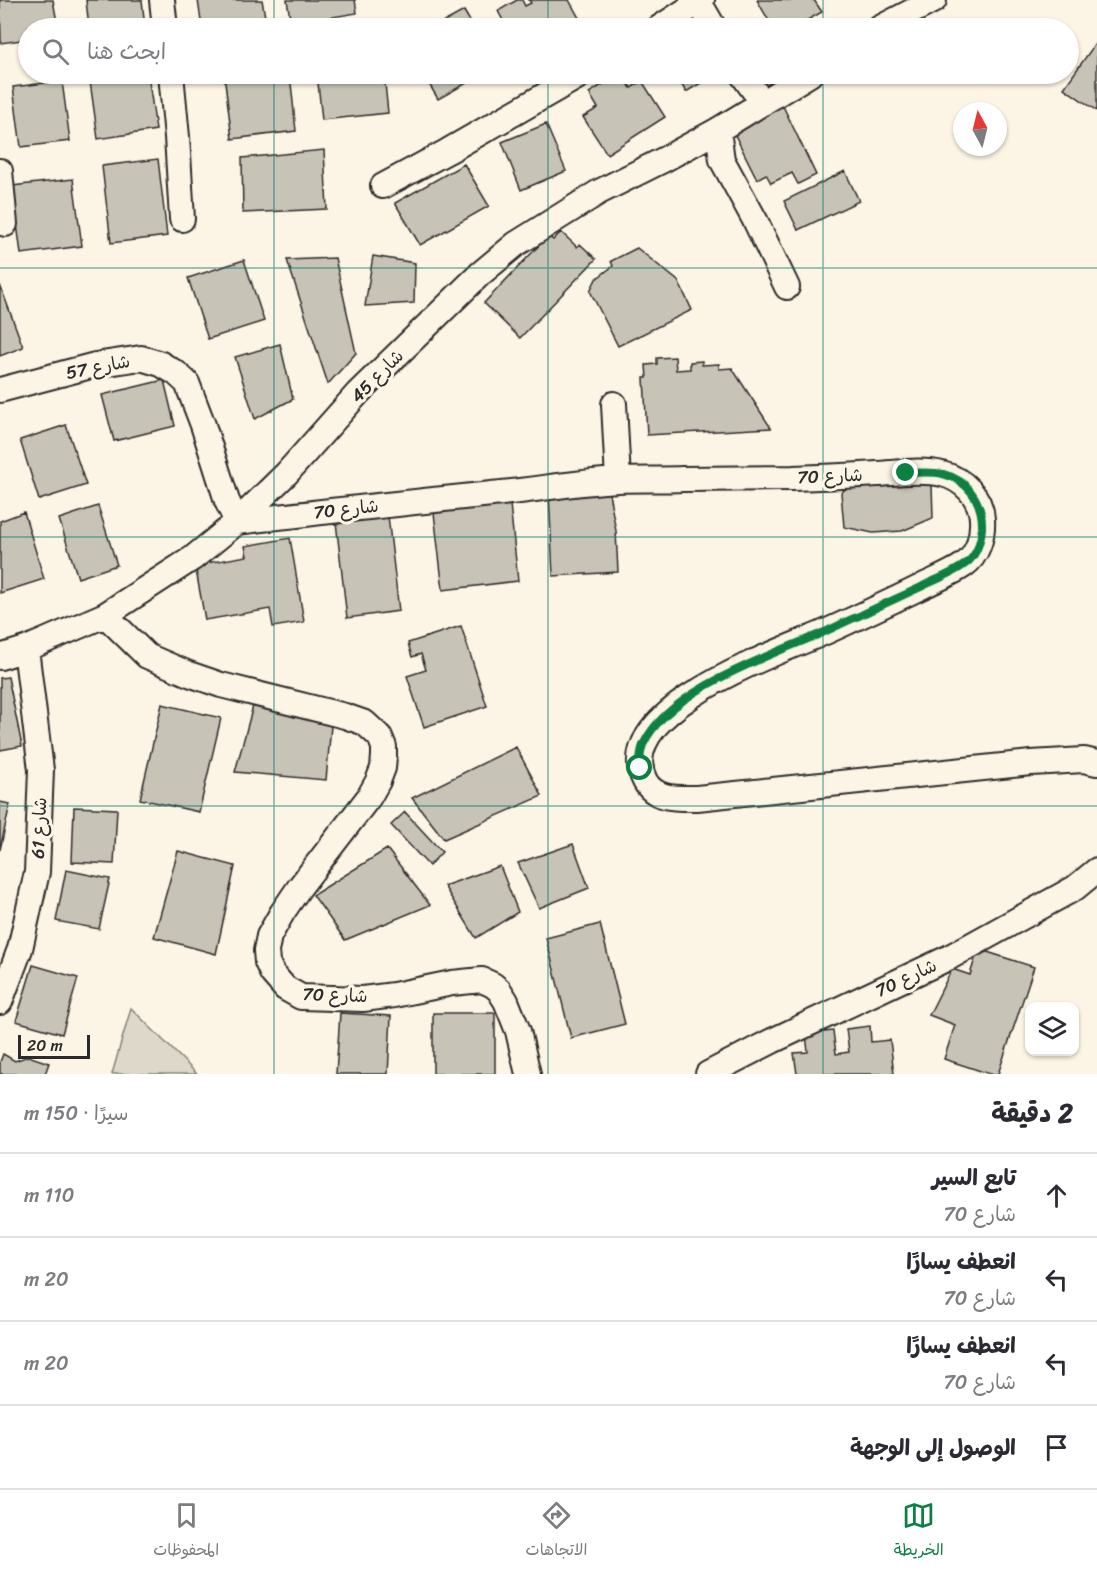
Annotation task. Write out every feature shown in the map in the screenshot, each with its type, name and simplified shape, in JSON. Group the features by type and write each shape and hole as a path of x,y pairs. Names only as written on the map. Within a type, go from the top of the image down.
{"street":[{"path":"162,0 164,18"},
{"path":"899,18 934,0"},
{"path":"674,18 700,1 709,18"},
{"path":"172,84 182,219"},
{"path":"383,186 565,84"},
{"path":"749,84 762,103"},
{"name":"شارع 45","path":"0,657 26,649 105,615 193,558 237,522 287,473 358,393 480,274 516,244 599,192 718,130 793,84"},
{"path":"718,130 722,160 756,222 786,287"},
{"path":"0,171 5,224"},
{"name":"شارع 57","path":"0,390 95,365 141,358 161,364 187,383 227,501 237,522"},
{"path":"614,404 618,480"},
{"name":"شارع 70","path":"237,522 618,480 941,473 968,486 976,499 982,518 981,537 976,552 969,561 960,568 825,632 727,675 688,698 666,715 649,734 640,756 642,775 648,786 655,792 674,798 697,798 1031,763 1084,760 1097,763"},
{"name":"شارع 70","path":"105,615 147,656 221,685 345,716 365,723 380,737 384,747 384,756 383,768 378,781 369,797 299,888 269,936 267,962 272,974 285,988 301,997 363,999 482,980 499,990 506,1001 518,1031 528,1074"},
{"name":"شارع 61","path":"0,1002 20,949 37,872 41,770 26,649"},
{"name":"شارع 70","path":"708,1074 772,1041 948,958 1075,888 1097,870"}],"shaded area":[{"path":"131,1008 197,1074 112,1074"}],"building":[{"path":"0,0 53,0 56,18 18,18 18,40 1,43"},
{"path":"86,0 142,0 144,18 88,18"},
{"path":"198,0 262,0 265,18 201,18"},
{"path":"287,0 355,0 357,13 327,18 290,18"},
{"path":"517,0 522,0 525,6 531,3 529,0 569,0 579,18 502,18 498,11"},
{"path":"757,0 814,0 822,12 811,18 767,18"},
{"path":"464,11 468,18 451,18"},
{"path":"694,13 697,18 685,18"},
{"path":"1097,41 1097,111 1064,88 1067,84 1079,84 1079,67"},
{"path":"62,84 70,141 21,147 13,87"},
{"path":"90,84 149,84 156,130 98,139"},
{"path":"225,84 291,84 296,131 232,139"},
{"path":"318,84 385,84 388,113 322,120"},
{"path":"429,84 465,84 438,99"},
{"path":"603,84 628,84 631,88 637,84 644,84 665,117 607,154 583,117 598,108 589,93"},
{"path":"681,84 699,84 686,92"},
{"path":"783,106 816,175 798,184 792,173 771,183 766,174 757,179 733,131"},
{"path":"546,124 566,171 521,190 502,142"},
{"path":"324,150 327,209 243,213 242,158"},
{"path":"158,159 167,236 111,243 102,166"},
{"path":"464,164 489,206 420,245 395,203"},
{"path":"845,171 859,201 798,230 784,201"},
{"path":"73,179 82,246 21,254 12,186"},
{"path":"561,232 577,247 580,244 596,259 520,338 484,303 548,236 553,240"},
{"path":"637,248 678,281 692,310 618,346 590,291 596,279 613,266 611,261"},
{"path":"373,256 415,263 414,303 365,306"},
{"path":"335,258 356,353 328,384 287,260"},
{"path":"244,260 264,321 208,339 188,278"},
{"path":"0,285 23,347 0,356"},
{"path":"280,344 293,399 255,419 235,357"},
{"path":"675,357 676,370 690,369 690,362 702,361 702,365 719,364 719,369 732,368 771,428 647,435 644,378 647,378 646,365 657,364 657,358"},
{"path":"164,380 175,426 114,441 102,395"},
{"path":"66,425 86,485 39,500 20,440"},
{"path":"923,475 932,485 933,518 902,531 873,533 844,527 841,493 856,479"},
{"path":"608,488 616,531 618,572 553,576 549,492"},
{"path":"510,504 518,581 443,590 434,513"},
{"path":"98,506 117,565 78,578 59,519"},
{"path":"24,512 44,579 0,593 0,521"},
{"path":"388,516 399,611 347,618 336,522"},
{"path":"290,538 304,622 273,627 270,609 205,620 195,565 247,556 245,546"},
{"path":"461,626 487,706 424,727 407,676 426,670 421,654 412,657 408,643"},
{"path":"8,677 22,746 0,750 0,678"},
{"path":"162,704 221,718 199,812 140,799"},
{"path":"253,706 331,726 326,780 235,772"},
{"path":"516,747 542,796 444,839 412,798"},
{"path":"0,802 10,804 0,850"},
{"path":"74,807 117,809 114,864 72,862"},
{"path":"405,812 442,852 429,866 391,825"},
{"path":"573,844 589,888 539,908 518,863"},
{"path":"387,849 430,905 345,940 313,895"},
{"path":"178,851 235,866 216,954 154,937"},
{"path":"500,866 518,912 476,938 444,886"},
{"path":"66,870 110,879 99,929 56,921"},
{"path":"600,924 625,1024 571,1038 546,938"},
{"path":"978,949 1034,967 998,1074 990,1074 944,1059 955,1025 929,1015 952,969 970,975"},
{"path":"33,965 78,978 62,1034 16,1021"},
{"path":"340,1013 391,1016 388,1074 336,1074"},
{"path":"433,1013 495,1013 495,1074 433,1074"},
{"path":"870,1026 871,1042 890,1040 894,1074 797,1074 794,1053 808,1052 806,1034 833,1031 836,1054 849,1052 846,1029"},
{"path":"3,1054 15,1061 28,1056 49,1063 45,1074 0,1074"}],"route":[{"path":"640,768 642,748 649,734 666,715 688,698 727,675 902,596 960,568 969,561 976,552 981,537 982,518 976,499 968,486 941,473 906,473"}]}
